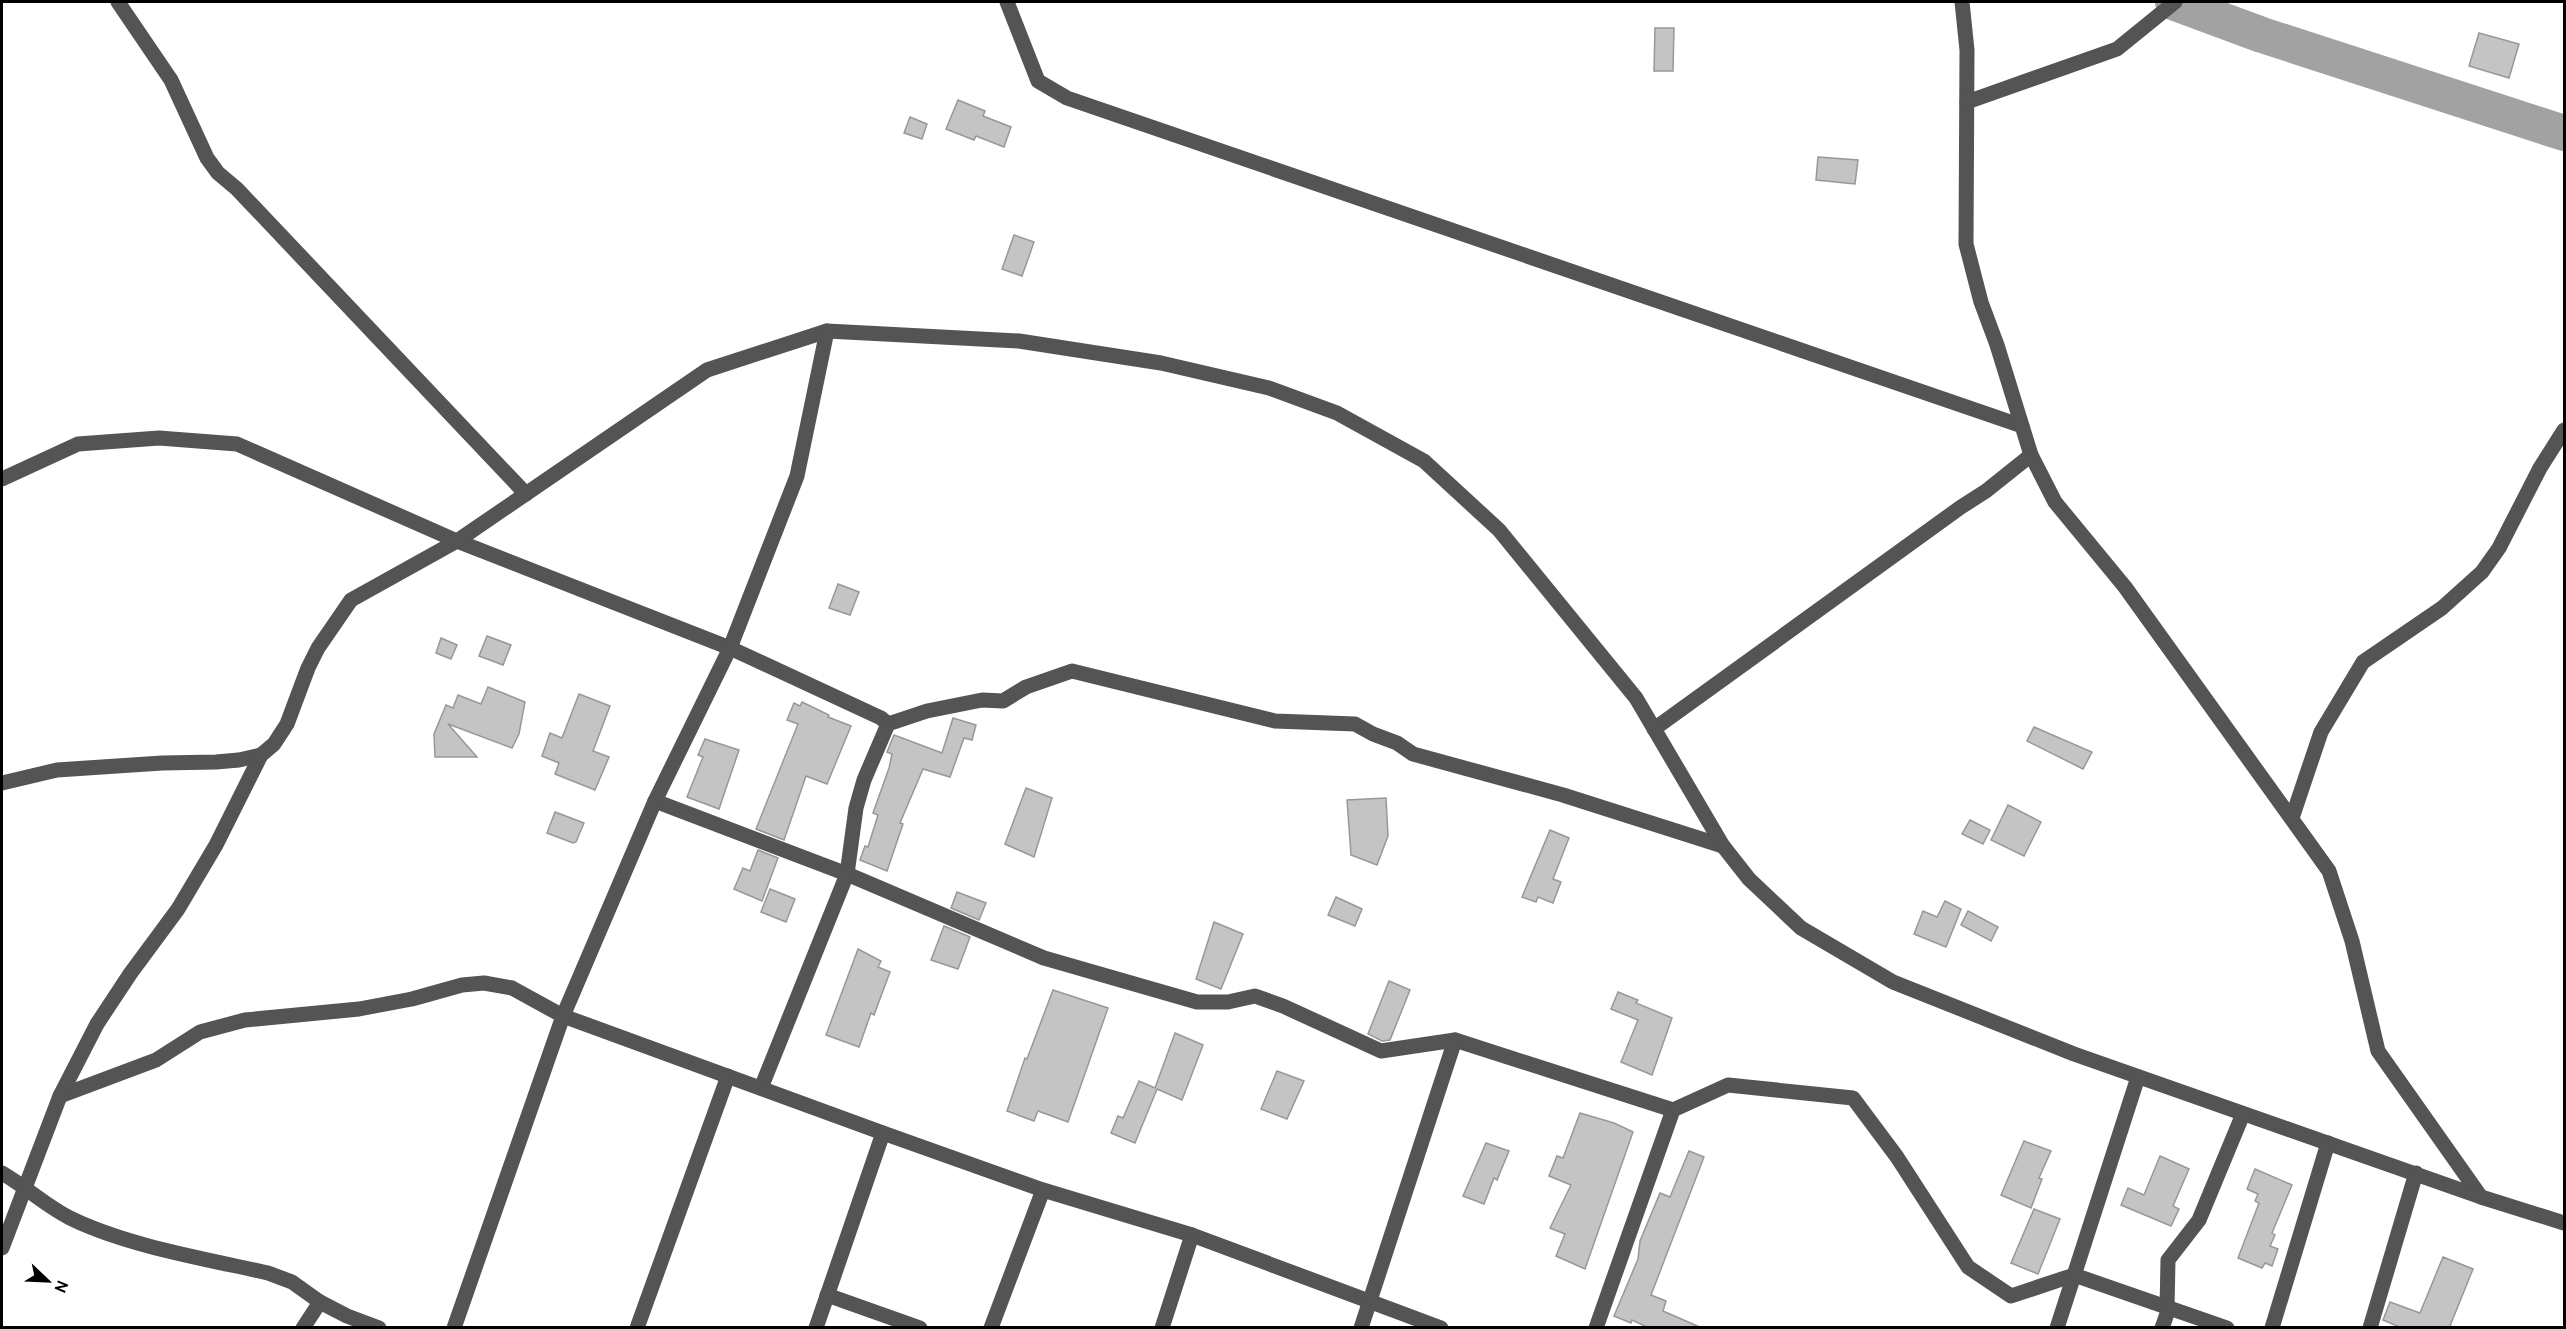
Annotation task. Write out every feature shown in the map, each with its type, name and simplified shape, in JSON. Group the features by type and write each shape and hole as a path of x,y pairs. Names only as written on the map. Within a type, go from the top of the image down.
{"street":[{"path":"118,2 171,80 207,158 218,173 237,189 526,494"},
{"path":"1007,2 1038,81 1067,98 2022,426"},
{"path":"1962,2 1967,50 1966,244 1981,302 1997,345 2031,455 2055,502 2125,587 2329,871 2352,941 2378,1051 2481,1197"},
{"path":"1967,102 2117,50 2175,2"},
{"path":"454,1328 563,1016 655,801 730,648 797,476 826,331"},
{"path":"2,1248 60,1096 97,1024 130,974 178,909 216,845 261,755 274,744 287,724 318,648 351,600 457,541 707,370 826,331 1020,341 1161,363 1269,388 1337,413 1424,461 1499,530 1636,698 1723,846 1749,879 1801,928 1893,982 2074,1054 2481,1197 2565,1223"},
{"path":"2292,818 2321,732 2362,662 2442,608 2482,572 2499,548 2540,468 2565,430"},
{"path":"2,479 78,444 159,438 237,444 457,541 730,648 881,718 888,724"},
{"path":"1654,729 1986,491 2031,455"},
{"path":"761,1088 847,874 856,808 864,780 888,724 927,711 982,700 1004,701 1026,687 1072,671 1275,721 1355,724 1373,734 1397,742 1413,754 1563,795 1723,846"},
{"path":"2,783 57,770 216,762 261,755"},
{"path":"655,801 847,874 1044,958 1197,1002 1228,1002 1255,996 1284,1006 1381,1051 1455,1040 1673,1110 1728,1085 1853,1098 1898,1157 1968,1268 2011,1296 2074,1275 2227,1328"},
{"path":"60,1096 156,1060 200,1032 245,1020 359,1009 412,999 462,985 484,983 512,988 563,1016 883,1133 1043,1190 1192,1235 1441,1328"},
{"path":"1361,1328 1455,1040"},
{"path":"637,1328 728,1076"},
{"path":"2057,1328 2138,1077"},
{"path":"1596,1328 1673,1110"},
{"path":"2162,1328 2168,1308 2168,1260 2199,1220 2243,1114"},
{"path":"816,1328 883,1133"},
{"path":"2272,1328 2328,1143"},
{"path":"2,1173 25,1186 49,1206 70,1218 112,1236 268,1273 292,1282 320,1302 347,1316 379,1328"},
{"path":"2370,1328 2416,1173"},
{"path":"991,1328 1043,1190"},
{"path":"1161,1328 1192,1235"},
{"path":"827,1295 920,1328"},
{"path":"303,1328 320,1302"}],"building":[{"path":"1655,28 1674,28 1673,71 1654,71"},
{"path":"2479,33 2519,44 2509,78 2469,66"},
{"path":"958,100 985,111 983,116 1011,127 1004,147 976,136 974,140 946,129"},
{"path":"910,117 927,124 922,139 904,133"},
{"path":"1818,157 1858,160 1855,184 1816,180"},
{"path":"1014,235 1034,242 1022,276 1002,269"},
{"path":"838,584 859,592 850,615 829,608"},
{"path":"487,636 511,645 503,665 479,656"},
{"path":"441,638 457,645 451,659 436,653"},
{"path":"488,687 525,702 519,734 512,748 448,724 477,757 435,757 434,734 446,705 453,708 458,695 481,704"},
{"path":"579,694 610,706 593,751 609,757 595,790 555,774 559,763 542,756 550,733 562,738"},
{"path":"802,702 829,715 828,717 851,726 827,784 806,776 784,840 756,829 798,724 787,720 794,703 800,706"},
{"path":"953,718 976,725 972,740 964,738 950,777 923,769 900,823 903,824 887,871 860,860 865,846 868,847 878,815 873,813 889,768 892,754 887,752 894,735 942,753"},
{"path":"2034,727 2092,752 2083,769 2027,741"},
{"path":"705,739 739,750 719,809 687,797 703,757 698,755"},
{"path":"1026,788 1052,798 1034,857 1005,844"},
{"path":"1386,798 1388,836 1377,865 1351,855 1347,800"},
{"path":"2008,805 2041,822 2024,856 1991,840"},
{"path":"555,812 584,823 576,842 573,843 547,833"},
{"path":"1970,820 1990,830 1983,844 1962,834"},
{"path":"1550,830 1569,838 1553,879 1561,882 1553,903 1538,897 1536,902 1522,897"},
{"path":"758,850 778,858 762,901 734,889 743,868 750,871"},
{"path":"770,889 795,899 786,922 761,912"},
{"path":"957,892 986,903 979,920 951,908"},
{"path":"1336,897 1362,909 1355,926 1328,915"},
{"path":"1945,901 1961,909 1946,947 1914,934 1923,911 1937,917"},
{"path":"1968,911 1998,927 1991,941 1961,925"},
{"path":"1214,922 1243,934 1221,989 1196,979"},
{"path":"944,926 970,937 958,969 931,960"},
{"path":"858,949 881,961 878,967 890,972 874,1015 871,1013 859,1047 826,1035"},
{"path":"1389,981 1410,990 1390,1040 1382,1041 1368,1034"},
{"path":"1053,990 1108,1008 1068,1122 1038,1111 1034,1121 1007,1111 1025,1058 1027,1059"},
{"path":"1618,992 1638,1000 1636,1003 1672,1018 1652,1075 1621,1062 1638,1020 1611,1009"},
{"path":"1175,1033 1203,1045 1182,1100 1157,1089 1135,1143 1111,1133 1118,1116 1123,1118 1139,1081 1155,1088"},
{"path":"1277,1071 1304,1081 1287,1119 1261,1109"},
{"path":"1580,1113 1614,1123 1633,1132 1585,1269 1556,1256 1565,1234 1550,1228 1571,1185 1549,1176 1557,1156 1563,1158"},
{"path":"2024,1141 2051,1151 2039,1178 2042,1179 2031,1208 2001,1195"},
{"path":"1486,1143 1509,1151 1497,1180 1494,1178 1484,1204 1463,1196"},
{"path":"1689,1151 1704,1157 1651,1295 1666,1301 1663,1311 1702,1328 1649,1328 1632,1320 1631,1323 1614,1316 1638,1259 1640,1241 1660,1193 1670,1197"},
{"path":"2160,1156 2189,1169 2173,1206 2179,1209 2171,1226 2121,1205 2128,1188 2144,1195"},
{"path":"2255,1169 2292,1185 2272,1233 2275,1235 2270,1246 2278,1249 2272,1266 2265,1263 2262,1268 2238,1258 2259,1203 2255,1201 2258,1194 2247,1189"},
{"path":"2034,1209 2060,1219 2038,1274 2011,1263"},
{"path":"2443,1257 2473,1269 2450,1326 2454,1328 2402,1328 2383,1320 2390,1302 2420,1313"}],"waterway":[{"path":"2173,2 2262,35 2564,133"}]}
